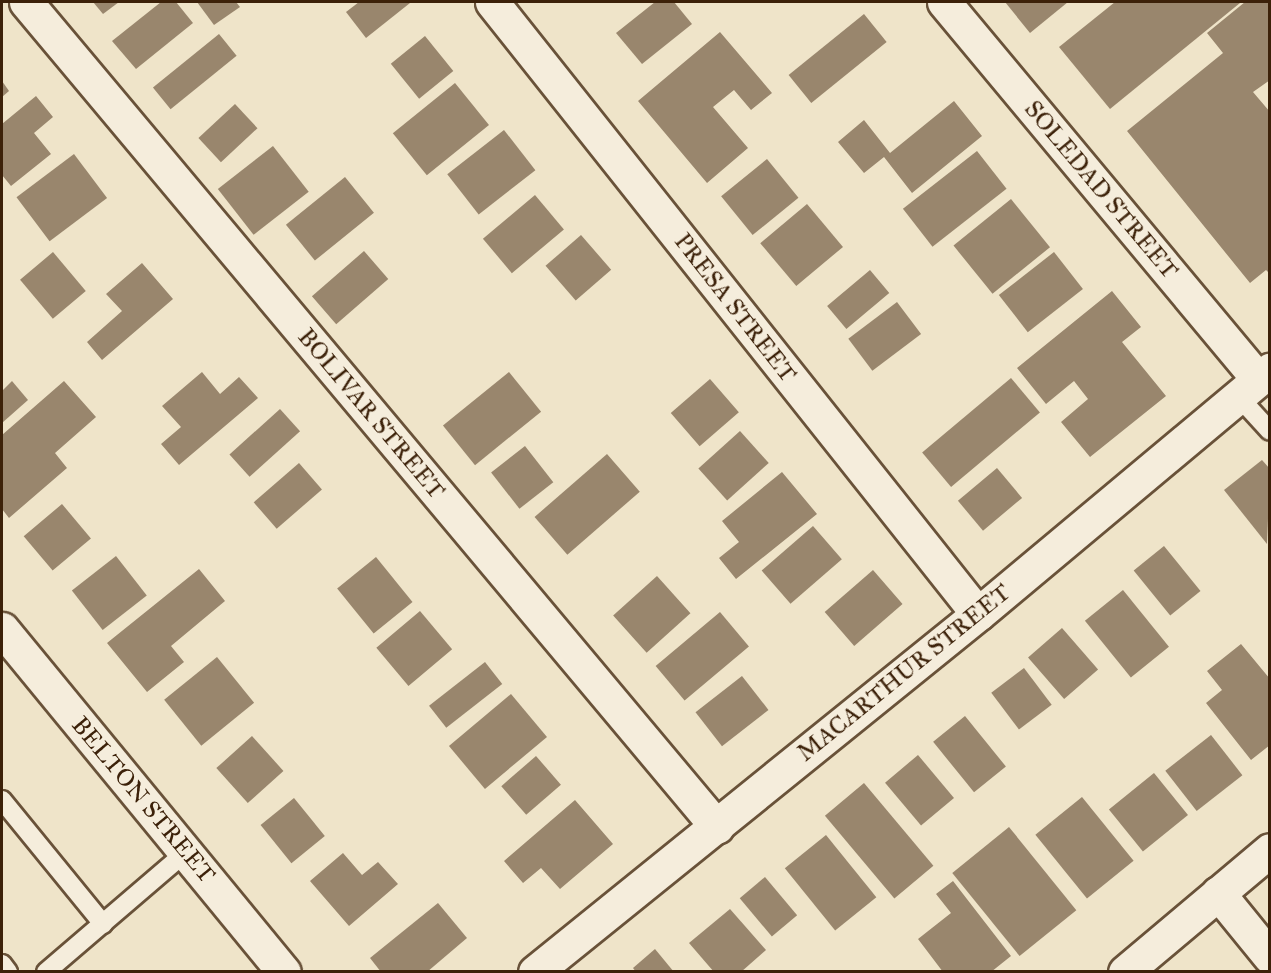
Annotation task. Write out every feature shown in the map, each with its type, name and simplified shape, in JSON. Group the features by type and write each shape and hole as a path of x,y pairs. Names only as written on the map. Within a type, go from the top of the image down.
{"street":[{"name":"BOLIVAR STREET","path":"26,2 717,827"},
{"name":"PRESA STREET","path":"492,2 978,614"},
{"name":"SOLEDAD STREET","path":"944,2 1255,382"},
{"name":"MACARTHUR STREET","path":"535,972 978,614 1255,382"},
{"name":"BELTON STREET","path":"2,629 284,972"},
{"path":"1125,972 1269,850"},
{"path":"1218,893 1269,957"}],"lane":[{"path":"1255,382 1269,431"},
{"path":"2,800 103,924"},
{"path":"46,972 186,852"},
{"path":"2,964 8,972"}],"building":[{"path":"93,2 119,2 103,14"},
{"path":"161,2 176,2 193,23 136,69 112,41"},
{"path":"197,2 236,2 240,7 214,25"},
{"path":"359,2 410,3 366,38 346,12"},
{"path":"655,2 674,2 692,24 642,64 616,33"},
{"path":"1005,2 1068,2 1030,33"},
{"path":"1115,2 1240,3 1110,109 1059,47"},
{"path":"1245,2 1270,2 1270,80 1253,92 1270,112 1270,274 1266,270 1250,283 1127,131 1223,53 1207,33"},
{"path":"864,14 887,42 811,103 789,75"},
{"path":"720,32 772,93 751,110 734,90 713,107 748,148 707,183 638,101"},
{"path":"219,34 237,56 171,109 153,87"},
{"path":"425,36 453,71 419,99 391,64"},
{"path":"2,81 9,91 2,97"},
{"path":"455,83 489,125 427,175 393,133"},
{"path":"36,96 53,117 34,133 51,154 11,186 2,175 2,124"},
{"path":"954,101 982,136 912,193 884,157 864,173 838,142 864,120 890,153"},
{"path":"235,104 258,128 221,162 198,138"},
{"path":"504,130 535,170 479,215 447,174"},
{"path":"273,146 309,192 254,235 218,189"},
{"path":"977,151 1007,189 932,247 903,209"},
{"path":"74,154 107,198 50,241 16,197"},
{"path":"767,159 798,198 753,235 721,196"},
{"path":"345,177 374,213 315,261 286,225"},
{"path":"535,195 564,229 512,273 483,239"},
{"path":"1011,199 1050,247 993,294 953,246"},
{"path":"807,204 843,247 796,286 760,243"},
{"path":"581,235 611,270 576,301 546,266"},
{"path":"364,251 388,279 336,324 312,296"},
{"path":"53,252 86,291 53,319 20,280"},
{"path":"1054,252 1083,289 1028,332 999,295"},
{"path":"142,263 173,299 102,360 87,342 122,311 106,294"},
{"path":"870,270 889,293 846,329 827,306"},
{"path":"1112,291 1141,327 1122,342 1166,396 1090,457 1061,422 1088,399 1074,381 1046,404 1017,368"},
{"path":"897,302 921,334 872,371 848,339"},
{"path":"202,372 220,394 239,377 258,398 179,465 161,444 181,427 162,406"},
{"path":"509,372 541,412 475,465 443,425"},
{"path":"1011,378 1040,412 951,487 922,453"},
{"path":"710,379 739,412 700,446 671,413"},
{"path":"12,381 28,400 2,423 2,391"},
{"path":"64,381 96,417 55,453 67,468 9,518 2,509 2,435"},
{"path":"280,409 300,431 250,477 229,455"},
{"path":"740,431 769,463 727,500 698,468"},
{"path":"525,446 553,482 519,509 491,472"},
{"path":"607,454 640,492 567,555 535,517"},
{"path":"1262,460 1270,469 1267,544 1224,490"},
{"path":"299,463 322,489 277,529 254,502"},
{"path":"997,468 1022,498 983,531 958,501"},
{"path":"782,472 817,514 736,579 719,558 739,542 722,521"},
{"path":"62,504 91,538 53,571 24,536"},
{"path":"813,526 842,559 791,604 762,571"},
{"path":"1164,546 1201,591 1170,616 1134,571"},
{"path":"116,556 147,595 103,630 72,590"},
{"path":"376,557 413,602 374,634 337,588"},
{"path":"199,569 225,601 171,646 184,662 147,692 107,643"},
{"path":"873,570 903,604 854,646 825,612"},
{"path":"657,576 690,613 647,653 613,615"},
{"path":"1123,590 1169,647 1131,678 1085,621"},
{"path":"420,611 452,649 408,686 376,648"},
{"path":"720,612 749,646 685,700 656,666"},
{"path":"1062,628 1098,670 1064,699 1028,658"},
{"path":"1241,644 1270,679 1270,745 1251,760 1206,703 1222,690 1207,671"},
{"path":"217,657 254,703 201,746 164,700"},
{"path":"485,662 502,684 446,728 429,706"},
{"path":"1024,668 1052,705 1019,729 991,693"},
{"path":"742,676 768,710 722,746 696,712"},
{"path":"511,694 547,737 485,789 449,746"},
{"path":"965,716 1006,767 974,792 933,742"},
{"path":"1211,735 1242,775 1197,811 1165,771"},
{"path":"252,736 283,771 248,803 216,768"},
{"path":"918,755 954,798 921,826 885,783"},
{"path":"536,756 561,785 526,815 501,786"},
{"path":"1154,773 1188,815 1143,851 1109,810"},
{"path":"864,783 933,866 894,899 825,816"},
{"path":"1082,797 1134,861 1087,898 1035,835"},
{"path":"294,798 325,836 291,863 261,825"},
{"path":"575,800 613,844 560,889 541,868 523,883 504,861"},
{"path":"1009,827 1076,910 1020,956 952,873"},
{"path":"826,835 876,897 835,931 785,868"},
{"path":"343,853 362,875 378,862 398,884 349,926 310,881"},
{"path":"765,877 797,915 772,937 740,898"},
{"path":"953,881 1011,956 991,972 943,972 918,939 951,913 936,894"},
{"path":"438,903 467,938 427,972 381,972 370,958"},
{"path":"730,909 766,950 741,972 714,972 689,943"},
{"path":"655,949 674,972 636,972 633,968"}]}
